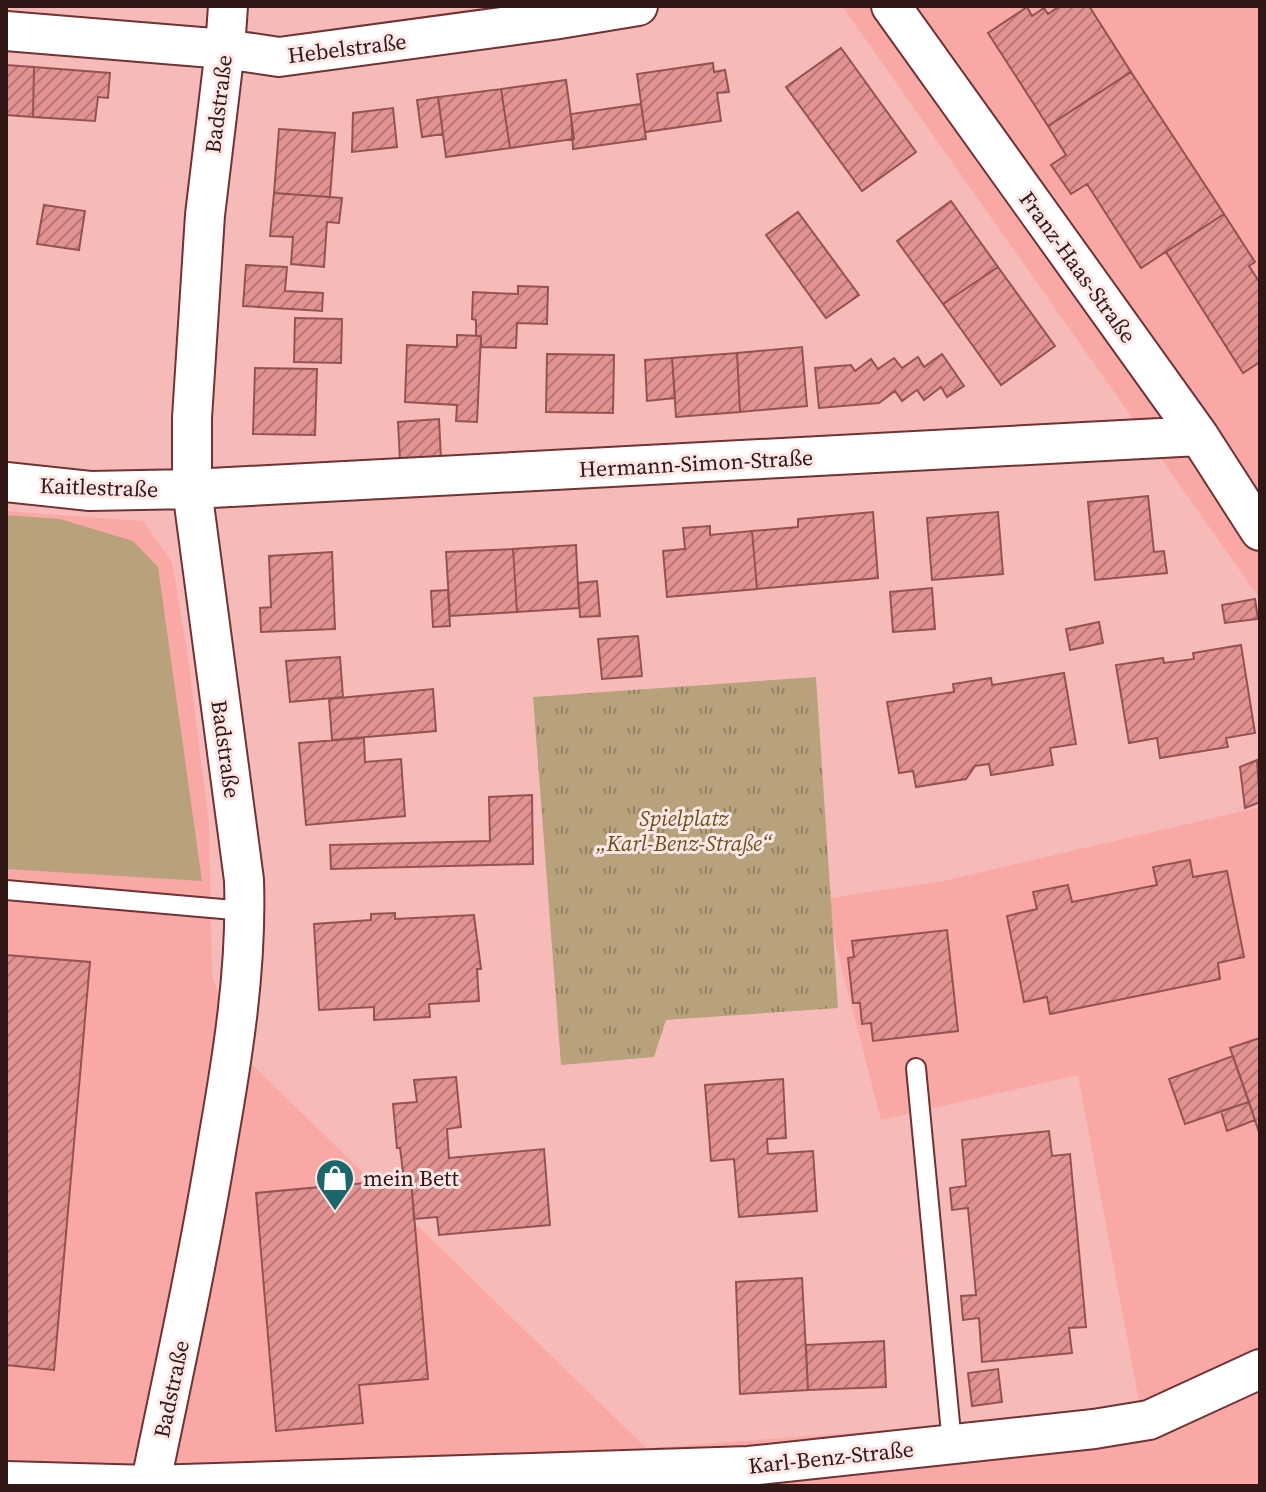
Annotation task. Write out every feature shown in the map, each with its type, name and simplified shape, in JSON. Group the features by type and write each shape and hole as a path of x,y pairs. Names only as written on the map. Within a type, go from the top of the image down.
{"street":[{"name":"Badstraße","path":"150,1485 195,1279 231,1064 245,911 244,880 192,489 192,418 205,215 228,6"},
{"name":"Hebelstraße","path":"6,31 225,49 279,57 638,6"},
{"name":"Franz-Haas-Straße","path":"891,6 1199,436 1260,531"},
{"name":"Hermann-Simon-Straße","path":"192,489 1199,436"},
{"name":"Kaitlestraße","path":"6,482 90,491 192,489"},
{"name":"Karl-Benz-Straße","path":"6,1481 150,1485 749,1466 1149,1420 1260,1369"}],"lane":[{"path":"6,890 245,911"},
{"path":"916,1068 952,1444"}],"shaded area":[{"path":"842,6 1260,6 1260,599"},
{"path":"6,511 143,521 172,562 187,650 209,825 212,976 239,1052 646,1448 1141,1412 1078,1075 881,1120 824,899 943,881 1260,807 1260,1486 6,1486"}],"green space":[{"path":"6,515 60,519 133,541 158,567 202,881 6,869"},
{"name":"Spielplatz „Karl-Benz-Straße“","path":"816,677 838,1008 666,1020 654,1057 561,1065 533,697"}],"building":[{"path":"1060,6 1089,6 1131,72 1048,126 988,33 1027,7 1032,16 1044,8 1048,14"},
{"path":"841,48 916,152 862,191 786,87"},
{"path":"713,63 714,72 725,70 729,92 717,93 721,121 645,132 637,74"},
{"path":"6,65 34,67 33,117 6,115"},
{"path":"34,67 110,73 108,98 98,97 95,121 33,117"},
{"path":"1131,72 1224,214 1141,268 1087,184 1071,194 1051,165 1066,155 1048,126"},
{"path":"566,80 574,139 510,148 501,89"},
{"path":"501,89 510,148 446,157 438,97"},
{"path":"438,97 443,134 422,137 417,100"},
{"path":"641,104 646,139 573,149 571,114"},
{"path":"393,108 397,147 352,152 353,113"},
{"path":"279,129 335,133 330,197 274,193"},
{"path":"274,193 342,198 339,223 327,222 324,267 291,264 293,237 270,236"},
{"path":"951,201 998,267 943,304 897,241"},
{"path":"44,205 85,211 79,250 37,244"},
{"path":"798,212 859,295 826,318 766,235"},
{"path":"1224,214 1255,262 1249,266 1260,283 1260,362 1243,373 1166,252"},
{"path":"246,265 287,267 285,291 323,293 322,311 243,306"},
{"path":"998,267 1055,346 1001,385 943,304"},
{"path":"518,286 548,287 547,324 517,323 516,348 481,347 481,336 476,336 476,320 472,319 473,292 518,294"},
{"path":"295,318 342,319 341,363 294,362"},
{"path":"457,335 481,336 477,422 456,421 457,405 405,402 407,345 457,347"},
{"path":"802,347 807,406 740,412 737,353"},
{"path":"737,353 740,412 676,417 672,358"},
{"path":"547,354 614,355 613,413 546,412"},
{"path":"942,354 964,386 947,397 941,387 924,400 917,390 902,401 895,391 879,403 819,408 815,368 851,365 855,371 871,359 878,369 894,358 902,368 918,357 924,367"},
{"path":"672,358 675,398 647,401 645,360"},
{"path":"255,368 317,369 315,435 253,434"},
{"path":"439,419 441,459 400,461 398,422"},
{"path":"1148,496 1154,552 1164,551 1167,573 1095,580 1088,502"},
{"path":"873,512 878,578 757,589 752,531 798,527 798,519"},
{"path":"998,512 1003,574 932,580 927,518"},
{"path":"710,526 710,535 752,531 757,589 667,597 663,551 685,549 683,528"},
{"path":"576,545 579,608 517,612 513,549"},
{"path":"513,549 517,612 450,616 446,552"},
{"path":"332,552 335,629 261,632 260,608 271,607 269,556"},
{"path":"597,581 600,616 580,617 578,583"},
{"path":"932,588 935,629 893,632 890,592"},
{"path":"448,590 450,626 433,627 431,591"},
{"path":"1255,599 1258,619 1225,623 1222,605"},
{"path":"1099,622 1103,643 1070,650 1066,629"},
{"path":"638,636 642,676 602,679 598,639"},
{"path":"1241,645 1255,733 1226,738 1228,747 1160,758 1157,738 1129,743 1116,665 1163,658 1164,663 1194,659 1193,653"},
{"path":"340,657 343,697 290,702 286,661"},
{"path":"1064,673 1076,744 1050,748 1053,765 991,775 989,764 975,766 966,779 916,787 913,771 899,773 887,702 954,692 953,684 991,678 992,685"},
{"path":"433,689 436,731 332,740 329,699"},
{"path":"364,738 365,762 401,759 405,816 306,825 299,743"},
{"path":"1257,760 1260,802 1245,808 1240,767"},
{"path":"532,795 533,864 331,869 330,845 490,841 489,797"},
{"path":"1190,860 1193,877 1227,871 1244,957 1218,963 1220,979 1050,1014 1047,997 1024,1002 1007,916 1037,909 1033,892 1068,885 1072,902 1157,885 1153,867"},
{"path":"395,913 395,919 474,915 481,969 477,969 479,1001 429,1004 430,1017 374,1020 374,1007 319,1010 314,924 371,920 371,914"},
{"path":"947,930 958,1031 873,1041 871,1023 862,1024 860,1003 853,1003 848,958 854,957 852,941"},
{"path":"6,955 90,962 54,1370 6,1365"},
{"path":"1260,1038 1260,1135 1230,1048"},
{"path":"1233,1056 1249,1102 1185,1124 1169,1079"},
{"path":"456,1077 461,1127 447,1129 449,1158 544,1149 550,1225 439,1235 437,1217 414,1219 411,1179 404,1180 393,1104 417,1102 414,1080"},
{"path":"783,1079 786,1138 767,1139 768,1154 813,1151 817,1211 739,1217 734,1159 711,1161 705,1085"},
{"path":"1249,1102 1255,1120 1227,1131 1221,1111"},
{"path":"1049,1131 1052,1156 1070,1154 1086,1327 1069,1328 1072,1353 982,1362 979,1318 963,1320 961,1296 976,1295 968,1208 952,1210 950,1188 966,1186 962,1140"},
{"path":"342,1169 344,1185 411,1179 428,1379 359,1385 363,1423 276,1431 256,1193 320,1187 318,1170"},
{"path":"802,1278 808,1390 740,1394 736,1282"},
{"path":"884,1341 886,1387 808,1390 806,1345"},
{"path":"998,1369 1002,1402 972,1406 968,1373"}],"place":[{"name":"mein Bett","path":"335,1212"}]}
